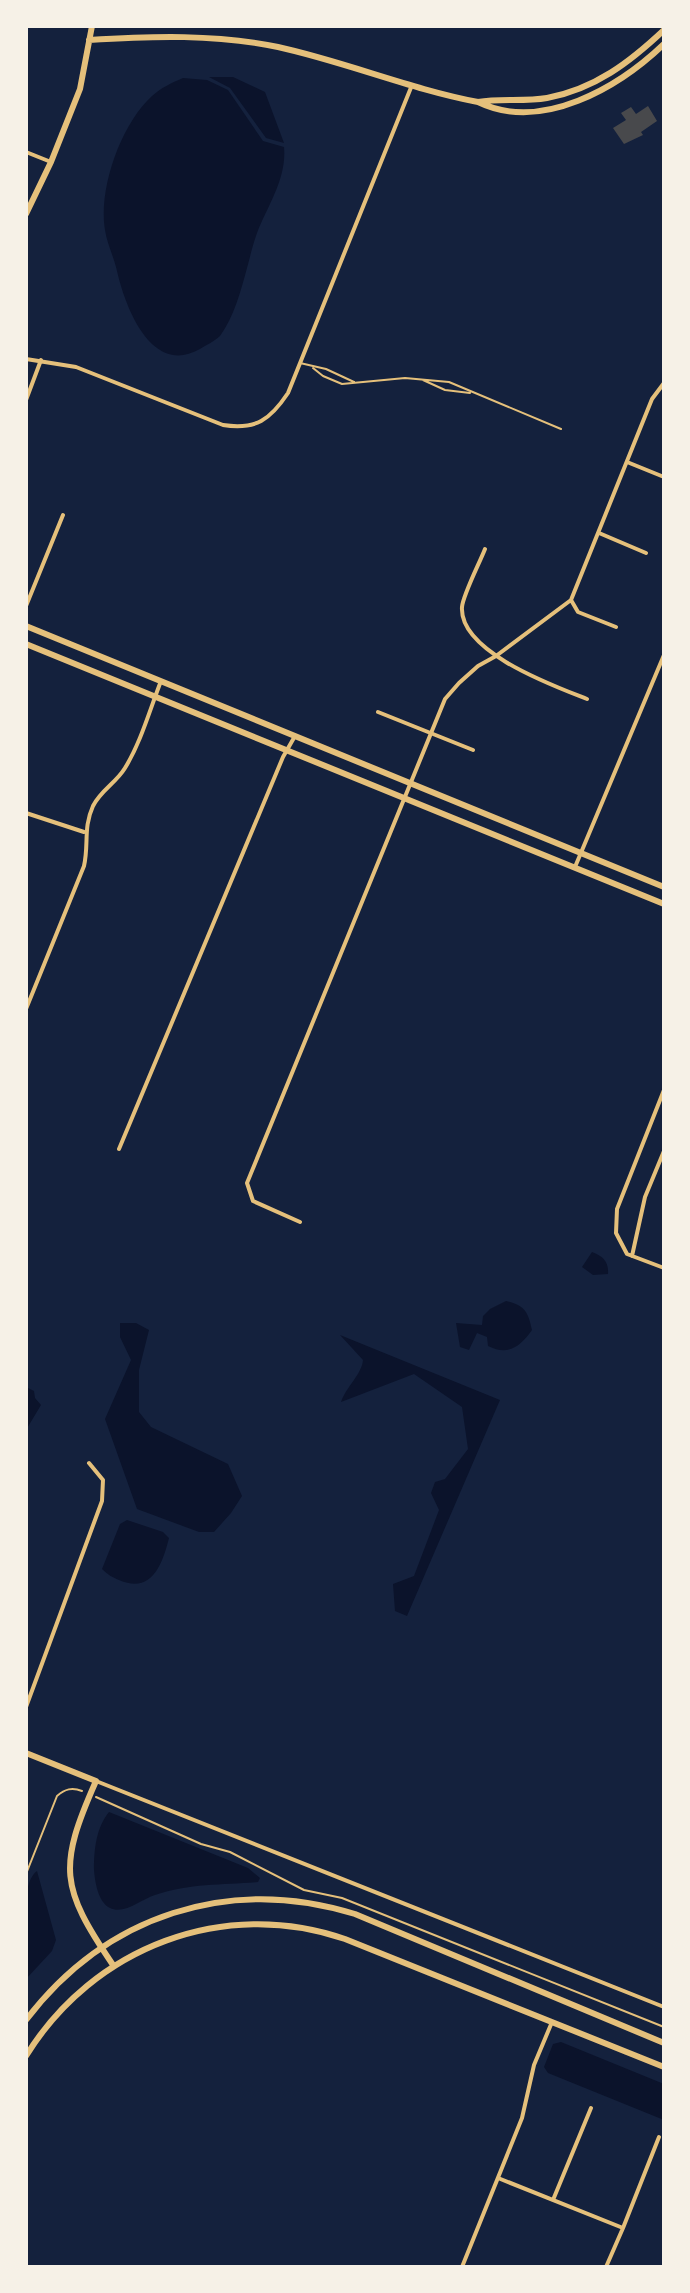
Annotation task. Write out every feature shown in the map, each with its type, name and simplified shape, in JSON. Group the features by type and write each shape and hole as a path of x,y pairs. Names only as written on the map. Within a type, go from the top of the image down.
{"main road":[{"path":"85,26 89,40"},
{"path":"26,214 80,89 92,26"},
{"path":"478,102 546,98 579,89 615,71 664,30"},
{"path":"89,40 167,36 239,41 296,52 478,102 492,109 522,111 575,102 625,77 663,46"},
{"path":"26,626 664,887"},
{"path":"26,644 664,904"},
{"path":"26,1753 96,1781 72,1839 70,1875 74,1898 83,1919 113,1965"},
{"path":"26,2020 64,1977 101,1947 146,1923 199,1906 257,1899 303,1901 355,1914 664,2043"},
{"path":"26,2056 59,2010 113,1965 152,1945 200,1929 246,1924 296,1926 345,1939 664,2067"}],"street":[{"path":"655,38 663,46"},
{"path":"26,359 77,368 223,425 241,427 259,423 276,411 288,393 412,85"},
{"path":"26,152 51,162"},
{"path":"26,400 41,360"},
{"path":"300,1222 253,1201 247,1183 445,699 478,666 571,600 652,399 664,383"},
{"path":"627,462 664,477"},
{"path":"26,606 63,515"},
{"path":"599,533 646,553"},
{"path":"485,549 462,607 466,627 513,668 587,699"},
{"path":"571,600 578,612 616,627"},
{"path":"575,868 664,655"},
{"path":"26,1009 84,866 88,848 84,832 101,792 116,781 126,767 161,681"},
{"path":"378,712 473,750"},
{"path":"119,1149 283,757 295,735"},
{"path":"26,813 84,832"},
{"path":"664,1090 617,1209 616,1233 627,1254 664,1268"},
{"path":"632,1256 645,1197 664,1151"},
{"path":"26,1707 102,1501 103,1480 89,1463"},
{"path":"96,1781 664,2007"},
{"path":"462,2267 522,2118 534,2065 552,2022"},
{"path":"553,2200 591,2108"},
{"path":"606,2267 659,2137"},
{"path":"498,2178 623,2228"}],"lane":[{"path":"300,363 347,385 405,378 449,382 561,429"},
{"path":"313,368 326,369 355,383"},
{"path":"421,379 445,390 472,393"}],"path":[{"path":"26,1874 57,1796 64,1790 76,1788"},
{"path":"101,1800 201,1844 230,1852 304,1890 342,1898 664,2027"}],"water":[{"path":"209,77 233,77 265,92 284,143 266,138 230,88"},
{"path":"183,78 207,80 228,90 263,141 284,147 284,158 280,180 257,233 240,294 229,320 216,340 183,355 167,354 154,346 134,318 107,240 104,214 114,158 131,123 152,96"},
{"path":"592,1252 604,1260 608,1274 593,1275 582,1267"},
{"path":"506,1301 522,1307 529,1318 532,1330 523,1341 508,1350 495,1349 488,1346 487,1337 477,1333 469,1350 460,1347 456,1323 482,1325 483,1316 490,1309"},
{"path":"120,1323 136,1323 149,1330 139,1370 139,1412 151,1427 228,1464 242,1496 214,1532 199,1532 137,1509 105,1419 131,1360 120,1337"},
{"path":"340,1335 500,1400 407,1616 395,1611 393,1584 414,1576 439,1510 431,1493 435,1482 445,1479 468,1449 462,1407 414,1374 341,1402 363,1360"},
{"path":"26,1387 34,1391 41,1405 26,1430"},
{"path":"127,1520 163,1532 169,1538 159,1567 147,1580 139,1583 119,1580 102,1569 120,1524"},
{"path":"109,1812 248,1868 260,1878 258,1882 181,1888 155,1895 127,1908 110,1908 100,1897 94,1870 97,1840"},
{"path":"37,1871 56,1940 52,1951 26,1979 25,1905 31,1878"},
{"path":"561,2042 664,2084 664,2120 548,2073 544,2067 553,2044"}],"building":[{"path":"648,106 657,121 641,132 643,135 624,144 613,128 626,120 621,113 631,107 636,114"}]}
